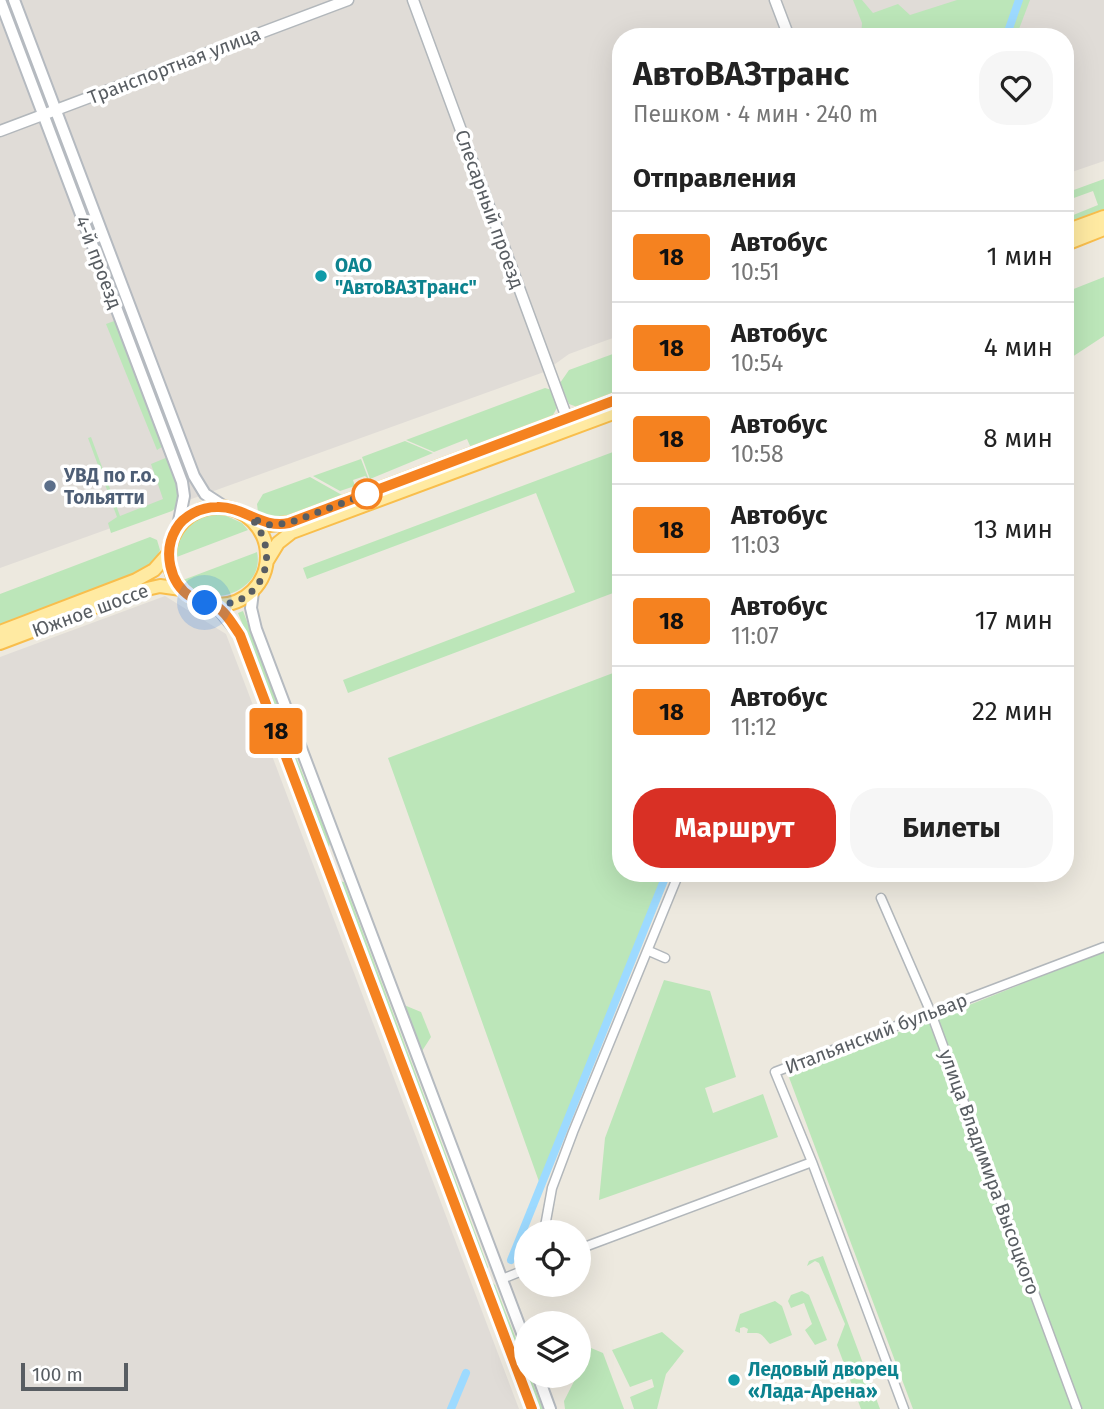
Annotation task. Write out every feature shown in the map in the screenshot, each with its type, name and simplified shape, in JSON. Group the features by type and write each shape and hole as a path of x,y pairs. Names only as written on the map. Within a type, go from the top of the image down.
{"main road":[{"name":"4-й проезд","path":"0,0 182,482 184,496 178,526"},
{"name":"4-й проезд","path":"14,0 194,476 205,494 225,507"},
{"path":"1074,228 1104,217"},
{"path":"1074,241 1104,229"},
{"path":"253,592 234,602 215,605 198,600 181,589 171,567 169,553 178,526 201,509 225,507 270,525 289,523 612,401"},
{"path":"514,1312 300,747 256,629 251,608 253,592 267,561 278,543 292,532 612,413"},
{"path":"251,518 265,537 267,561"},
{"name":"Южное шоссе","path":"0,632 136,580 154,570 169,553"},
{"name":"Южное шоссе","path":"0,643 138,591 160,586 181,589"},
{"path":"215,605 240,635 532,1409"},
{"path":"285,753 300,747"},
{"path":"326,864 342,858"},
{"path":"482,1277 500,1275"},
{"path":"542,1388 550,1409"}],"street":[{"name":"Транспортная улица","path":"0,131 348,0"},
{"name":"Слесарный проезд","path":"413,0 567,418"},
{"path":"775,0 786,28"},
{"path":"546,1220 552,1188 573,1132 676,882"},
{"name":"улица Владимира Высоцкого","path":"881,898 931,1013 1077,1409"},
{"name":"Итальянский бульвар","path":"812,1162 775,1072 1104,947"},
{"path":"649,951 665,958"},
{"path":"591,1245 812,1162 904,1409"},
{"path":"500,1275 514,1272"}],"shaded area":[{"path":"0,0 1104,0 1104,161 1074,171 1074,28 612,28 612,338 569,354 544,372 0,568"},
{"path":"165,596 226,634 519,1409 0,1409 0,657"}],"green space":[{"path":"853,0 862,0 873,13 898,4 910,15 957,0 1030,0 1019,28 862,28"},
{"path":"1104,179 1104,211 1074,223 1074,215 1098,205 1093,191 1074,198 1074,190"},
{"path":"1104,277 1104,336 1074,356 1074,289"},
{"path":"117,320 165,445 157,450 106,324"},
{"path":"612,354 612,396 580,408 569,404 560,383 569,370"},
{"path":"545,388 552,390 558,406 553,415 471,448 467,439 434,452 406,440"},
{"path":"91,437 120,516 163,499 151,464 168,457 181,482 178,506 172,511 111,533 108,523 117,517 88,438"},
{"path":"405,441 433,453 370,479 362,457"},
{"path":"612,452 612,593 348,693 343,680 575,592 536,493 307,579 303,568"},
{"path":"361,459 369,480 365,476 353,480 355,486 340,491 313,476"},
{"path":"310,477 342,495 288,518 268,520 258,512 257,504 263,494"},
{"path":"220,513 242,523 248,530 174,558 176,540 186,526 201,518"},
{"path":"150,537 157,540 160,550 151,568 0,626 0,594"},
{"path":"257,552 257,566 252,578 231,593 205,595 193,590 183,580"},
{"path":"243,611 289,733 287,737 238,613"},
{"path":"612,673 612,882 664,882 542,1190 388,758"},
{"path":"296,757 330,843 329,847 294,761"},
{"path":"339,881 344,882 488,1267 486,1271"},
{"path":"1104,951 1104,1409 913,1409 787,1072 924,1023"},
{"path":"664,980 710,991 736,1077 705,1088 713,1113 763,1094 778,1137 599,1200 605,1138"},
{"path":"404,1005 421,1012 431,1037 422,1051"},
{"path":"823,1256 880,1409 861,1409 837,1345 845,1324 819,1263 815,1261 807,1266 809,1261"},
{"path":"492,1282 495,1285 514,1334 514,1352 489,1284"},
{"path":"802,1291 809,1295 827,1340 815,1345 805,1330 812,1324 804,1303 791,1308 788,1301 791,1295"},
{"path":"775,1301 782,1306 792,1335 770,1344 760,1334 747,1333 748,1329 744,1327 740,1328 740,1333 735,1331 740,1314"},
{"path":"662,1332 684,1351 666,1374 657,1409 634,1409 630,1397 654,1387 652,1379 630,1387 612,1350"},
{"path":"591,1348 603,1353 624,1409 565,1409 564,1401 571,1388 591,1388"},
{"path":"527,1388 535,1388 543,1409 535,1409"}],"waterway":[{"path":"1009,28 1019,0"},
{"path":"511,1260 663,882"},
{"path":"451,1409 466,1373"}],"bus line":[{"name":"18","path":"532,1409 240,635 215,605 189,596 177,584 169,560 169,546 178,526 201,509 218,506 233,508 270,525 289,523 612,401"}],"place":[{"name":"ОАО \"АвтоВАЗТранс\"","path":"321,276"},
{"name":"УВД по г.о. Тольятти","path":"50,486"},
{"name":"Ледовый дворец «Лада-Арена»","path":"734,1380"}],"route":[{"path":"205,603 225,605 234,602 248,596 259,583 267,561 267,548 265,537 251,518 270,525 280,525 369,493 367,494"}]}
